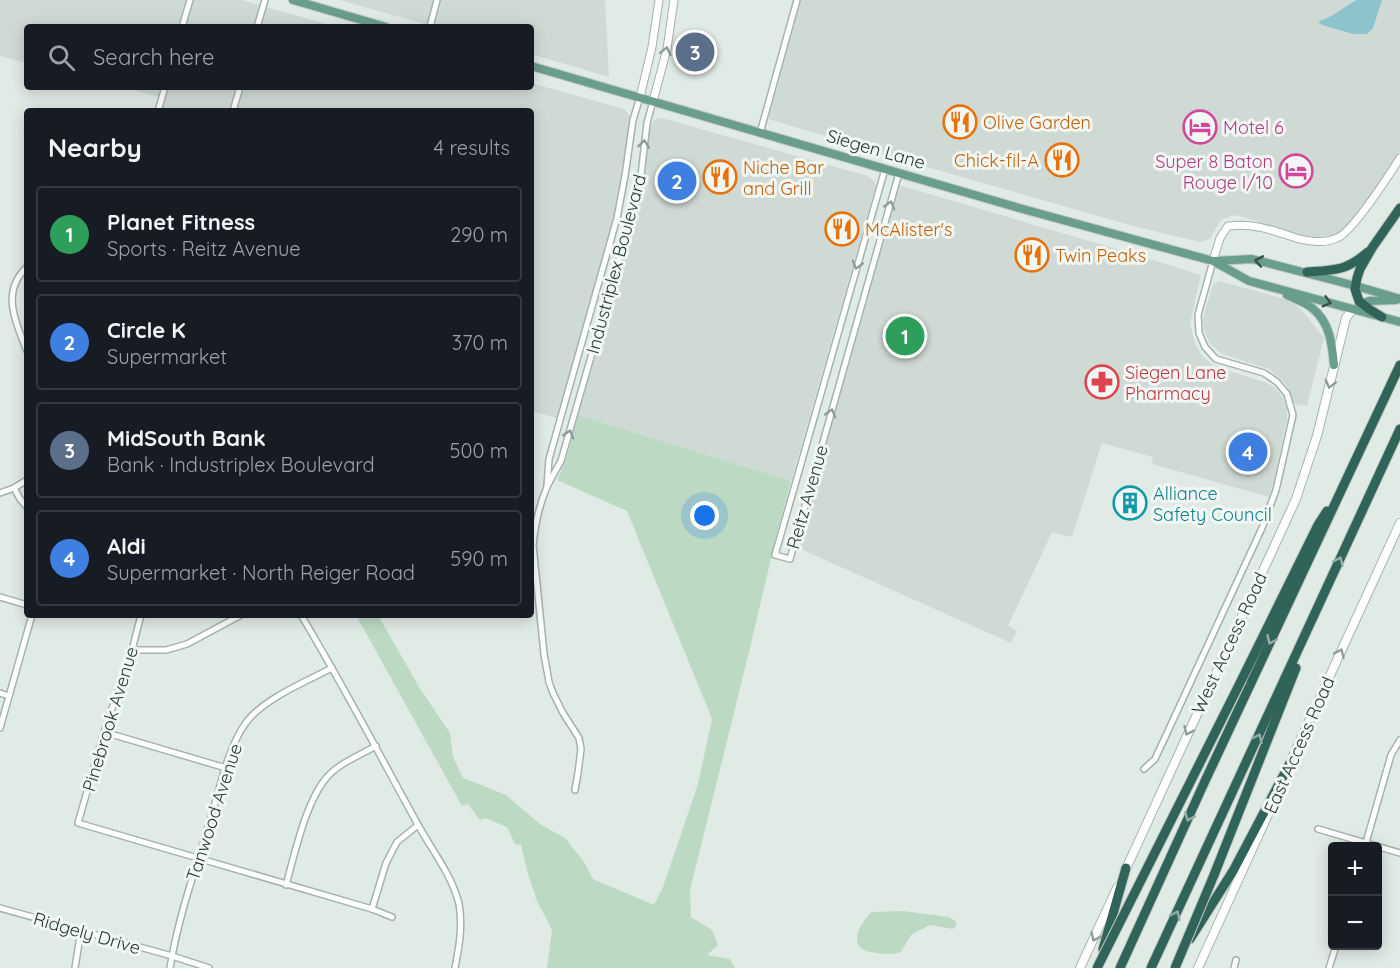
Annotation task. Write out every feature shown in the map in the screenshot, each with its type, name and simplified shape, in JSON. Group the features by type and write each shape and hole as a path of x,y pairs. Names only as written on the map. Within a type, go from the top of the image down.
{"highway":[{"path":"1382,317 1357,306 1356,286 1358,274 1372,248 1400,208"},
{"path":"1306,273 1342,268 1372,248"},
{"path":"1120,968 1400,365"},
{"path":"1151,968 1400,429"},
{"path":"1098,968 1318,525 1350,473"},
{"path":"1175,968 1330,582"},
{"path":"1170,968 1233,871 1290,763"},
{"path":"1098,968 1126,868"}],"main road":[{"path":"293,0 376,24"},
{"name":"Siegen Lane","path":"534,67 1213,261 1249,281 1357,306"},
{"name":"Siegen Lane","path":"1213,261 1252,259 1400,300"},
{"path":"1276,288 1312,308 1320,316 1328,328 1334,365"},
{"path":"1357,306 1369,301 1400,300"},
{"name":"West Access Road","path":"1080,968 1296,499 1317,436 1346,318 1357,306"},
{"path":"1382,317 1400,322"},
{"name":"East Access Road","path":"1198,968 1400,523"}],"street":[{"path":"183,24 190,0"},
{"path":"258,24 265,0"},
{"path":"431,24 437,0"},
{"name":"Industriplex Boulevard","path":"575,790 581,749 579,738 563,713 549,682 536,583 534,539 546,488 549,459 626,176 633,120 652,46 659,0"},
{"name":"Industriplex Boulevard","path":"546,488 561,461 640,184 647,123 667,50 674,0"},
{"path":"760,133 797,0"},
{"path":"159,108 164,90"},
{"path":"234,108 239,90"},
{"path":"1144,769 1155,759 1262,528 1276,490 1293,415 1287,393 1271,378 1264,373 1216,359 1205,347 1199,333 1198,315 1220,238 1228,226 1243,224 1306,241 1322,242 1339,238 1353,226 1400,158"},
{"name":"Reitz Avenue","path":"885,169 775,555 790,559 899,173"},
{"path":"24,270 17,279 11,299 12,313 24,343"},
{"path":"0,494 24,482"},
{"path":"14,488 24,504"},
{"path":"0,597 24,604"},
{"path":"0,728 31,618"},
{"name":"Pinebrook Avenue","path":"140,618 78,823 199,859"},
{"path":"132,650 166,650 187,644 235,618"},
{"path":"303,618 450,880 458,903 461,923 455,968"},
{"name":"Tanwood Avenue","path":"170,968 199,859 234,743 245,723 262,707 332,668"},
{"path":"0,693 9,696"},
{"path":"104,732 226,768"},
{"path":"1366,842 1391,755 1400,740"},
{"path":"286,885 315,793 329,775 345,763 376,746"},
{"path":"372,909 386,863 397,842 418,825"},
{"path":"1318,829 1356,842"},
{"path":"1382,849 1400,853"},
{"path":"199,859 372,909 392,917"},
{"name":"Ridgely Drive","path":"0,908 209,968"},
{"path":"75,968 81,930"},
{"path":"1329,968 1334,950"},
{"path":"1234,968 1236,960"}],"shaded area":[{"path":"0,0 242,0 326,24 24,24 24,62 0,56"},
{"path":"339,0 605,0 609,77 534,55 534,24 424,24"},
{"path":"801,0 1400,0 1400,151 1358,214 1334,236 1312,239 1236,215 1220,221 1210,239 1200,242 1133,226 857,147 768,119"},
{"path":"534,84 624,109 633,120 625,176 560,419 534,412 534,108 159,108 161,97 133,90 534,90"},
{"path":"662,118 868,176 875,182 791,481 578,415 642,194 648,135 652,123"},
{"path":"899,185 1201,275 1190,324 1199,351 1214,366 1267,383 1274,387 1285,400 1287,418 1269,497 1152,464 1153,457 1102,443 1072,537 1052,532 1008,626 1017,631 1011,643 796,547"},
{"path":"1219,281 1288,300 1301,309 1324,338 1307,406 1294,404 1286,384 1269,369 1222,354 1211,345 1204,331 1203,319 1212,287"}],"green space":[{"path":"578,415 791,481 690,890 691,917 712,930 718,945 707,955 730,959 735,968 547,968 552,930 537,901 521,845 515,844 507,827 485,818 480,820 468,804 462,806 358,618 380,618 419,687 450,733 453,757 463,778 506,795 540,824 565,838 584,862 593,879 654,905 663,887 698,784 712,719 627,511 557,480 566,460"},
{"path":"903,911 949,917 957,925 953,929 930,925 911,935 901,952 898,953 877,953 861,948 857,937 862,924 871,912"}],"water":[{"path":"1356,0 1382,0 1373,28 1367,34 1353,34 1318,22 1333,15"}],"place":[{"name":"MidSouth Bank","path":"695,52"},
{"name":"Olive Garden","path":"960,122"},
{"name":"Motel 6","path":"1200,127"},
{"name":"Chick-fil-A","path":"1062,160"},
{"name":"Super 8 Baton Rouge I/10","path":"1296,171"},
{"name":"Niche Bar and Grill","path":"720,177"},
{"name":"Circle K","path":"677,181"},
{"name":"McAlister's","path":"842,229"},
{"name":"Twin Peaks","path":"1032,255"},
{"name":"Planet Fitness","path":"905,336"},
{"name":"Siegen Lane Pharmacy","path":"1102,382"},
{"name":"Aldi","path":"1248,452"},
{"name":"Alliance Safety Council","path":"1130,503"}]}
